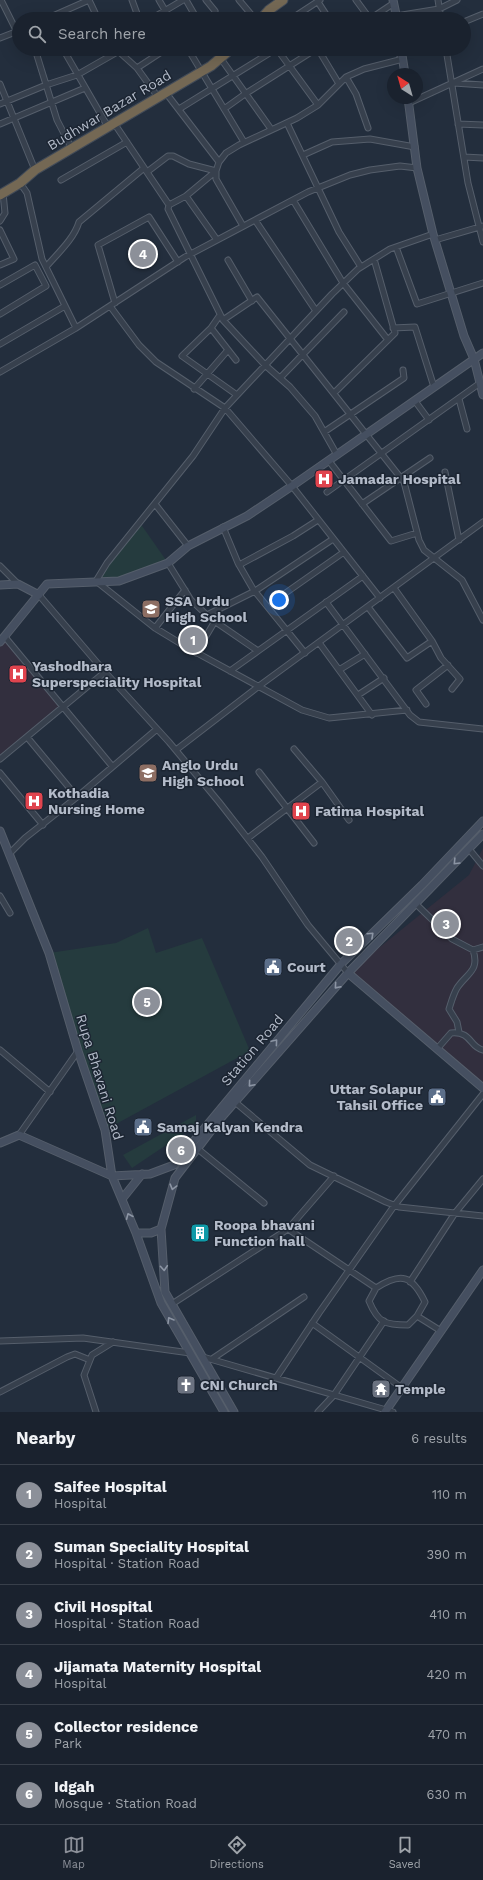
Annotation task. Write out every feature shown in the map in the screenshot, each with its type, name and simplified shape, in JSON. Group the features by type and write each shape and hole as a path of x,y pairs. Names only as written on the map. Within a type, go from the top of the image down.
{"highway":[{"path":"267,12 283,0"},
{"name":"Budhwar Bazar Road","path":"2,194 20,183 35,170 201,72 222,56"}],"main road":[{"path":"394,2 396,12"},
{"path":"403,56 404,68"},
{"path":"409,104 417,168 434,237 464,336 474,359 483,395"},
{"path":"2,639 47,584 119,581 168,563 188,546 223,526 247,516 292,486 483,353"},
{"path":"0,585 18,584 39,595"},
{"name":"Station Road","path":"19,1135 112,1176 150,1174 174,1165 341,964 422,886 483,821"},
{"name":"Rupa Bhavani Road","path":"1,834 49,953 78,1051 105,1130 112,1176 136,1233 160,1304 224,1412"},
{"path":"234,1412 165,1292 161,1229 175,1178 235,1102 348,973 483,834"},
{"path":"348,973 483,1088"},
{"path":"0,1143 19,1135"},
{"path":"122,1199 142,1174"},
{"path":"136,1233 151,1233 161,1229"},
{"path":"388,1411 402,1388 483,1270"}],"street":[{"path":"1,0 12,20"},
{"path":"73,0 76,6"},
{"path":"63,12 89,0 95,12"},
{"path":"132,0 136,12"},
{"path":"159,0 166,12 183,0"},
{"path":"186,0 193,12"},
{"path":"206,0 215,11"},
{"path":"239,0 249,12"},
{"path":"356,0 364,12"},
{"path":"438,0 440,12"},
{"path":"423,12 439,9 457,0"},
{"path":"303,12 319,1 325,12"},
{"path":"378,12 394,2"},
{"path":"471,19 483,14"},
{"path":"0,38 12,33"},
{"path":"37,56 57,120 72,149"},
{"path":"67,56 85,88 111,125 127,142 169,205 168,209 221,318 265,365 290,387 315,416 337,455"},
{"path":"0,104 46,85 77,75 108,56"},
{"path":"125,56 138,68 162,95 179,110 219,162"},
{"path":"138,68 151,56"},
{"path":"192,56 244,142"},
{"path":"179,110 265,56"},
{"path":"282,56 318,105"},
{"path":"224,109 305,56"},
{"path":"321,56 339,84"},
{"path":"243,226 216,179 216,171 219,162 226,153 244,142 286,123 318,105 346,77 364,69 403,59 401,56"},
{"path":"447,56 464,157 481,227 483,242"},
{"path":"220,58 271,129"},
{"path":"423,95 483,69"},
{"path":"346,77 356,94 368,128"},
{"path":"452,83 483,84"},
{"path":"0,84 35,170"},
{"path":"0,124 85,88"},
{"path":"286,123 319,188 339,232 361,267"},
{"path":"458,124 483,125"},
{"path":"303,156 332,142 370,139 415,147"},
{"path":"60,180 127,142"},
{"path":"46,267 78,228 79,222 146,170 168,156 173,156 189,164 216,171"},
{"path":"464,157 483,158"},
{"path":"0,372 76,328 178,262 293,200 350,175 370,170 400,166 417,168"},
{"path":"169,205 186,196 216,171"},
{"path":"20,183 27,193 42,259 76,328"},
{"path":"0,221 5,213 2,194"},
{"path":"186,196 218,240"},
{"path":"293,200 343,283 388,340"},
{"path":"178,262 149,217 98,245 112,304 139,345 156,362 226,408 292,486 380,598"},
{"path":"254,220 316,311"},
{"path":"407,710 372,715 329,718 302,710 196,653 155,628 96,581 107,563 193,456 226,408 343,283 361,267 396,247 481,227"},
{"path":"0,230 14,259 0,265"},
{"path":"396,247 417,304 483,283"},
{"path":"334,393 394,333 374,259"},
{"path":"228,260 252,301"},
{"path":"0,285 35,265 46,286 0,314"},
{"path":"237,395 182,356 221,318 257,297 404,482 417,533 424,550 462,580 483,620"},
{"path":"0,344 65,306"},
{"path":"280,378 344,312"},
{"path":"393,328 415,327 434,387"},
{"path":"211,328 236,360"},
{"path":"194,388 228,350"},
{"path":"324,432 404,378 403,370"},
{"path":"327,492 480,383"},
{"path":"459,398 467,428"},
{"path":"415,400 429,420"},
{"path":"362,504 430,458"},
{"path":"329,461 391,541 417,533"},
{"path":"445,472 459,540"},
{"path":"155,504 188,546"},
{"path":"239,565 293,536 318,520"},
{"path":"176,750 259,686 320,644 483,522"},
{"path":"223,526 239,565 255,591 305,653"},
{"path":"207,615 255,591 334,539"},
{"path":"277,599 344,552"},
{"path":"168,563 191,600 207,615 258,651"},
{"path":"0,566 18,584"},
{"path":"230,671 363,576"},
{"path":"394,588 432,641 441,658 460,679 452,689"},
{"path":"155,628 185,590"},
{"path":"39,595 105,672 176,750 248,838 308,925 348,973"},
{"path":"326,602 407,710 419,722 483,729"},
{"path":"368,607 407,658 432,641"},
{"path":"196,653 216,621"},
{"path":"2,639 63,707 112,766"},
{"path":"320,644 372,715"},
{"path":"339,670 365,654"},
{"path":"426,704 416,690 448,665"},
{"path":"0,759 105,672"},
{"path":"358,695 384,678"},
{"path":"9,854 25,838 43,825 157,729"},
{"path":"27,737 77,796"},
{"path":"294,749 322,782 349,820"},
{"path":"258,772 314,844"},
{"path":"0,773 43,825"},
{"path":"248,838 322,782"},
{"path":"469,849 483,866"},
{"path":"0,896 10,913"},
{"path":"416,904 452,939 474,950 483,947"},
{"path":"459,1032 457,1022 449,1010 457,988 473,970 476,960 474,950"},
{"path":"437,1049 451,1033 459,1032 469,1038 479,1049 483,1050"},
{"path":"0,1050 50,1092"},
{"path":"19,1135 78,1051"},
{"path":"276,1378 312,1323 394,1206 483,1094"},
{"path":"235,1102 310,1165 394,1206 483,1216"},
{"path":"198,1148 264,1203"},
{"path":"172,1304 288,1229 334,1176"},
{"path":"410,1282 455,1213 483,1179"},
{"path":"288,1229 348,1271 376,1288"},
{"path":"404,1278 410,1282 418,1286 425,1302 417,1316 408,1325 388,1325 374,1314 369,1302 376,1288 389,1279 404,1278"},
{"path":"212,1360 304,1297"},
{"path":"417,1316 441,1331"},
{"path":"318,1412 334,1395 384,1321"},
{"path":"312,1323 402,1388"},
{"path":"0,1341 83,1338 190,1353"},
{"path":"96,1412 84,1375 92,1355 113,1342"},
{"path":"0,1392 75,1354 90,1360"},
{"path":"203,1357 388,1411"}],"shaded area":[{"name":"Yashodhara Superspeciality Hospital","path":"5,637 63,707 0,759 0,642"},
{"path":"483,848 483,1088 348,973 469,875"}],"green space":[{"path":"140,523 168,563 119,581 96,581"},
{"path":"148,928 156,953 202,938 250,1051 105,1130 49,953 116,943"},
{"path":"196,1115 196,1125 132,1168 123,1155"}],"place":[{"name":"Jijamata Maternity Hospital","path":"143,254"},
{"name":"Jamadar Hospital","path":"324,479"},
{"name":"SSA Urdu High School","path":"151,609"},
{"name":"Saifee Hospital","path":"193,640"},
{"name":"Yashodhara Superspeciality Hospital","path":"18,674"},
{"name":"Anglo Urdu High School","path":"148,773"},
{"name":"Kothadia Nursing Home","path":"34,801"},
{"name":"Fatima Hospital","path":"301,811"},
{"name":"Civil Hospital","path":"446,924"},
{"name":"Suman Speciality Hospital","path":"349,941"},
{"name":"Court","path":"273,967"},
{"name":"Collector residence","path":"147,1002"},
{"name":"Uttar Solapur Tahsil Office","path":"437,1097"},
{"name":"Samaj Kalyan Kendra","path":"143,1127"},
{"name":"Idgah","path":"181,1150"},
{"name":"Roopa bhavani Function hall","path":"200,1233"},
{"name":"CNI Church","path":"186,1385"},
{"name":"Temple","path":"381,1389"}]}
